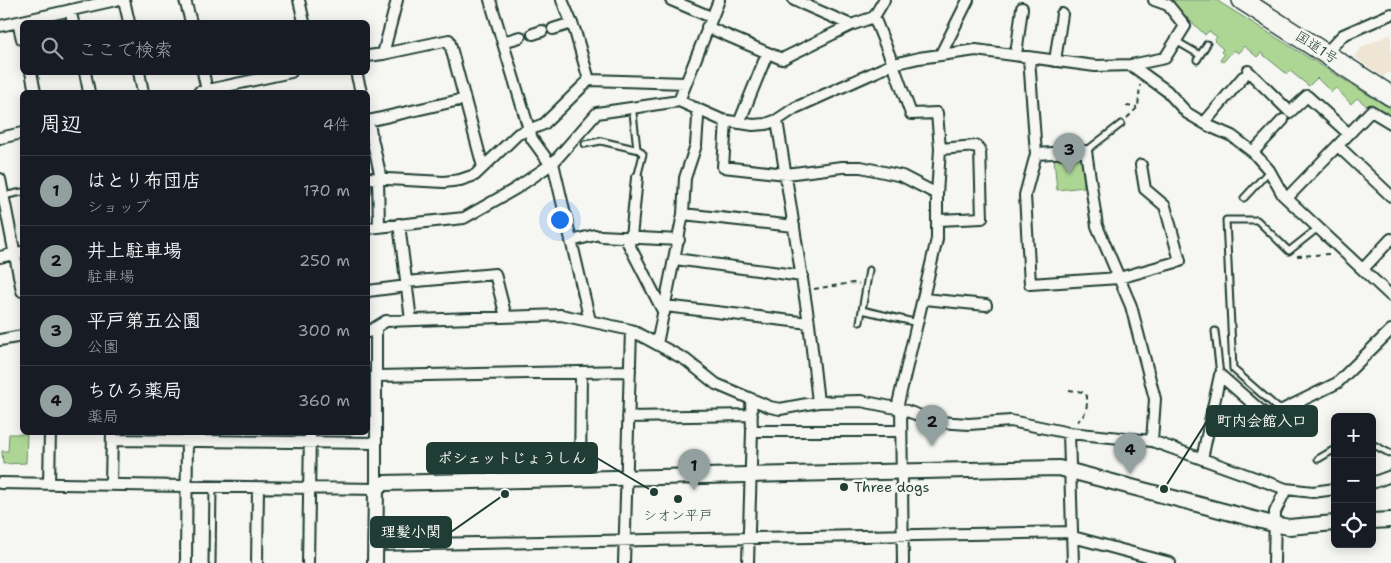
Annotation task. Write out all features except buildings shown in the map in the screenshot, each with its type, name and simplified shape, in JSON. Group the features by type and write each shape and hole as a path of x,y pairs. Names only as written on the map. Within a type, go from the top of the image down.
{"highway":[{"name":"国道1号","path":"1242,0 1391,96"}],"street":[{"path":"27,20 116,0"},
{"path":"124,0 129,20"},
{"path":"185,0 190,20"},
{"path":"299,0 304,20"},
{"path":"383,54 397,0"},
{"path":"490,0 532,138 552,164 590,321"},
{"path":"562,0 572,23 590,80"},
{"path":"671,0 711,17"},
{"path":"680,101 718,0"},
{"path":"794,0 851,25"},
{"path":"707,27 782,59 851,25 874,17 884,0"},
{"path":"941,54 968,0"},
{"path":"370,228 464,218 515,189 552,164 570,147 597,113 680,101 726,121 760,124 776,120 795,108 893,64 941,54 976,50 1095,66 1131,65 1165,58 1186,26 1168,5 1154,0"},
{"path":"1016,55 1022,8"},
{"path":"70,10 72,20"},
{"path":"1055,61 1062,14"},
{"path":"1326,53 1343,35 1391,14"},
{"path":"874,17 910,114 937,113 940,149 937,239 899,409 903,563"},
{"path":"0,26 18,22 20,30"},
{"path":"553,29 572,23"},
{"path":"503,42 529,35"},
{"path":"370,56 448,40 483,167"},
{"path":"739,123 767,54"},
{"path":"1029,58 1036,154 1025,195 1030,284 1119,278 1180,261 1165,206 1145,190 1140,165"},
{"path":"1131,65 1143,78 1167,91 1187,113 1232,136 1253,152 1270,171 1287,198 1391,296"},
{"path":"1204,123 1246,74 1290,112 1307,96 1350,134"},
{"path":"32,75 35,90"},
{"path":"86,75 89,90"},
{"path":"140,75 144,90"},
{"path":"203,75 203,90"},
{"path":"212,90 278,75"},
{"path":"357,75 360,90"},
{"path":"376,178 444,182 460,180 475,174 518,134 544,124 590,80 686,83"},
{"path":"370,125 464,99"},
{"path":"657,344 684,214 685,178 696,145 698,118 696,108"},
{"path":"1287,198 1371,111 1391,123"},
{"path":"776,120 802,276 818,402"},
{"path":"1253,152 1283,120"},
{"path":"726,121 723,167 786,174 842,167 861,167 902,176 937,194"},
{"path":"0,138 20,133"},
{"path":"370,139 376,178 379,226"},
{"path":"938,220 982,218 980,150 976,146 940,149"},
{"path":"1338,146 1391,196"},
{"path":"1036,154 1086,151 1097,226 1131,306 1155,398 1152,441"},
{"path":"637,178 628,237 664,309"},
{"path":"0,179 19,253 20,266"},
{"path":"684,214 794,226"},
{"path":"400,224 411,320"},
{"path":"571,241 598,235 678,240"},
{"path":"1363,270 1391,239"},
{"path":"0,257 19,253"},
{"path":"675,260 802,276"},
{"path":"370,291 406,284 495,274 506,317"},
{"path":"924,299 986,305"},
{"path":"664,309 809,323"},
{"path":"375,563 376,442 372,330 386,321 561,315 631,330 686,360 716,384 770,407 780,409 818,402 862,401 899,409 938,422 969,424 1011,420 1071,433 1152,441 1286,489 1313,492 1331,490"},
{"path":"624,563 631,330"},
{"path":"1202,459 1220,375 1268,417 1337,384 1391,330"},
{"path":"0,340 20,336"},
{"path":"373,383 630,371"},
{"path":"580,479 581,372"},
{"path":"748,563 752,432 751,400"},
{"path":"628,417 752,415"},
{"path":"752,432 901,431"},
{"path":"1071,433 1073,563"},
{"path":"49,484 50,435"},
{"path":"111,484 112,436 310,437 376,442"},
{"path":"186,563 187,437"},
{"path":"308,563 310,437"},
{"path":"0,483 376,489 384,483 1059,468 1273,524 1289,526 1331,523"},
{"path":"1376,482 1391,476"},
{"path":"257,563 258,488"},
{"path":"1274,563 1273,524 1275,512 1286,489"},
{"path":"1376,521 1391,520"},
{"path":"376,545 749,538 1072,535 1170,563"}],"lane":[{"path":"1176,41 1200,55"},
{"path":"1197,60 1207,44"},
{"path":"632,113 637,149"},
{"path":"1086,151 1121,124"},
{"path":"585,144 601,141 637,149 643,154 637,178"},
{"path":"1244,198 1270,171"},
{"path":"4,196 20,192"},
{"path":"1281,411 1233,369 1226,220 1257,220 1289,250 1318,228"},
{"path":"860,322 869,270"},
{"path":"862,310 918,323"},
{"path":"1215,331 1220,375"},
{"path":"1376,446 1391,454"},
{"path":"1318,459 1331,451"},
{"path":"212,563 213,487"}],"path":[{"path":"1121,124 1138,107 1143,78"},
{"path":"1126,106 1138,107"},
{"path":"1294,256 1345,253"},
{"path":"804,290 852,283 867,285"},
{"path":"1069,390 1083,392 1087,396 1087,410 1084,416 1075,424 1071,433"}],"shaded area":[{"path":"1391,34 1391,71 1383,77 1354,57 1362,47"}],"green space":[{"path":"1165,0 1216,0 1391,109 1391,120 1368,107 1357,98 1351,104 1336,88 1331,92 1317,78 1309,86 1290,71 1287,74 1261,53 1257,57 1244,46 1238,53 1234,50 1223,62 1220,60 1224,55 1221,52 1223,49 1214,41 1217,37 1209,31 1205,35 1171,2"},
{"path":"1078,156 1082,160 1084,187 1057,190 1054,159"},
{"path":"9,434 27,435 26,463 3,464 2,451 8,451"}],"place":[{"name":"平戸第五公園","path":"1069,174"},
{"name":"井上駐車場","path":"932,446"},
{"name":"ちひろ薬局","path":"1130,474"},
{"name":"Three dogs","path":"844,487"},
{"name":"町内会館入口","path":"1164,489"},
{"name":"はとり布団店","path":"694,490"},
{"name":"ポシェットじょうしん","path":"654,492"},
{"name":"理髪小関","path":"505,494"},
{"name":"シオン平戸","path":"678,499"}]}
